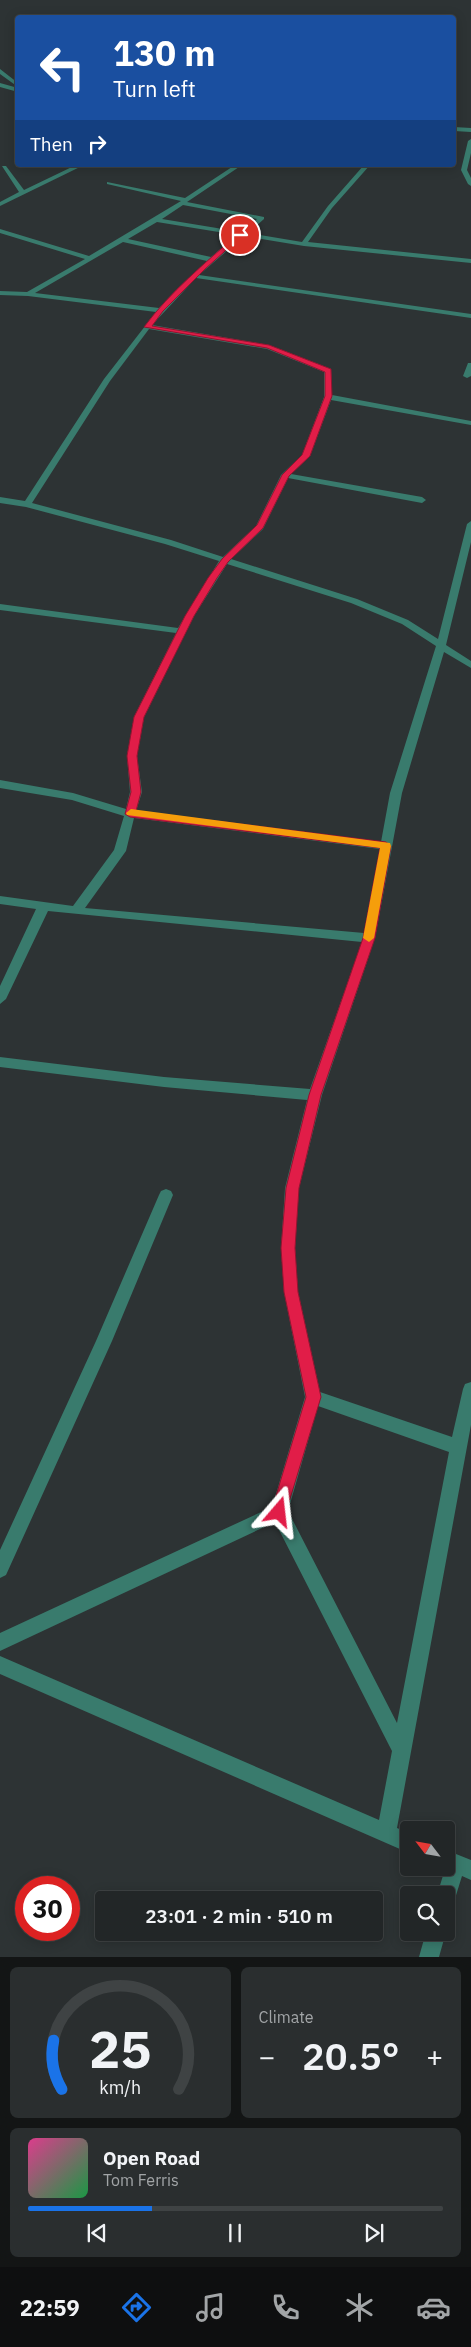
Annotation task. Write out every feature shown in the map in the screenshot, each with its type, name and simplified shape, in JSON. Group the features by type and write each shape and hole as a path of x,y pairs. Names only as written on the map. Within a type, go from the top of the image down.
{"street":[{"path":"0,72 15,84"},
{"path":"0,85 15,89"},
{"path":"456,129 471,130"},
{"path":"471,141 464,170 471,184"},
{"path":"4,167 23,193"},
{"path":"0,204 76,167"},
{"path":"28,294 120,239 156,220 236,167"},
{"path":"304,244 330,208 365,167"},
{"path":"27,504 105,384 161,310 194,276 262,218 110,183"},
{"path":"156,220 304,244 471,261"},
{"path":"0,231 90,258"},
{"path":"120,239 213,260"},
{"path":"194,276 471,316"},
{"path":"0,293 28,294 161,310"},
{"path":"76,911 120,851 136,792 132,756 139,717 182,631 225,560 260,526 286,475 306,456 328,396 328,371 269,347 148,327"},
{"path":"467,376 471,365"},
{"path":"328,396 471,423"},
{"path":"286,475 422,500"},
{"path":"0,500 27,504 156,539 354,601 405,622 471,665"},
{"path":"402,1751 279,1512 314,1397 291,1292 288,1248 292,1188 315,1095 369,938 396,793 441,646 471,524"},
{"path":"0,608 182,631"},
{"path":"0,784 73,797 130,814 386,846"},
{"path":"0,900 76,911 369,938"},
{"path":"0,999 44,906"},
{"path":"0,1062 164,1082 315,1095"},
{"path":"0,1569 104,1340 166,1195"},
{"path":"386,1833 458,1448 471,1389"},
{"path":"314,1397 458,1448"},
{"path":"0,1642 279,1512"},
{"path":"0,1665 400,1839"},
{"path":"450,1886 458,1865"},
{"path":"429,1957 433,1941"}],"slow traffic":[{"path":"131,813 386,846 369,938"}],"route":[{"path":"240,235 203,267 161,310 148,327 269,347 328,371 328,396 306,456 286,475 260,526 225,560 212,578 189,616 139,717 132,756 136,792 130,814 386,846 369,938 315,1095 292,1188 288,1248 291,1292 314,1397 279,1512"}]}
